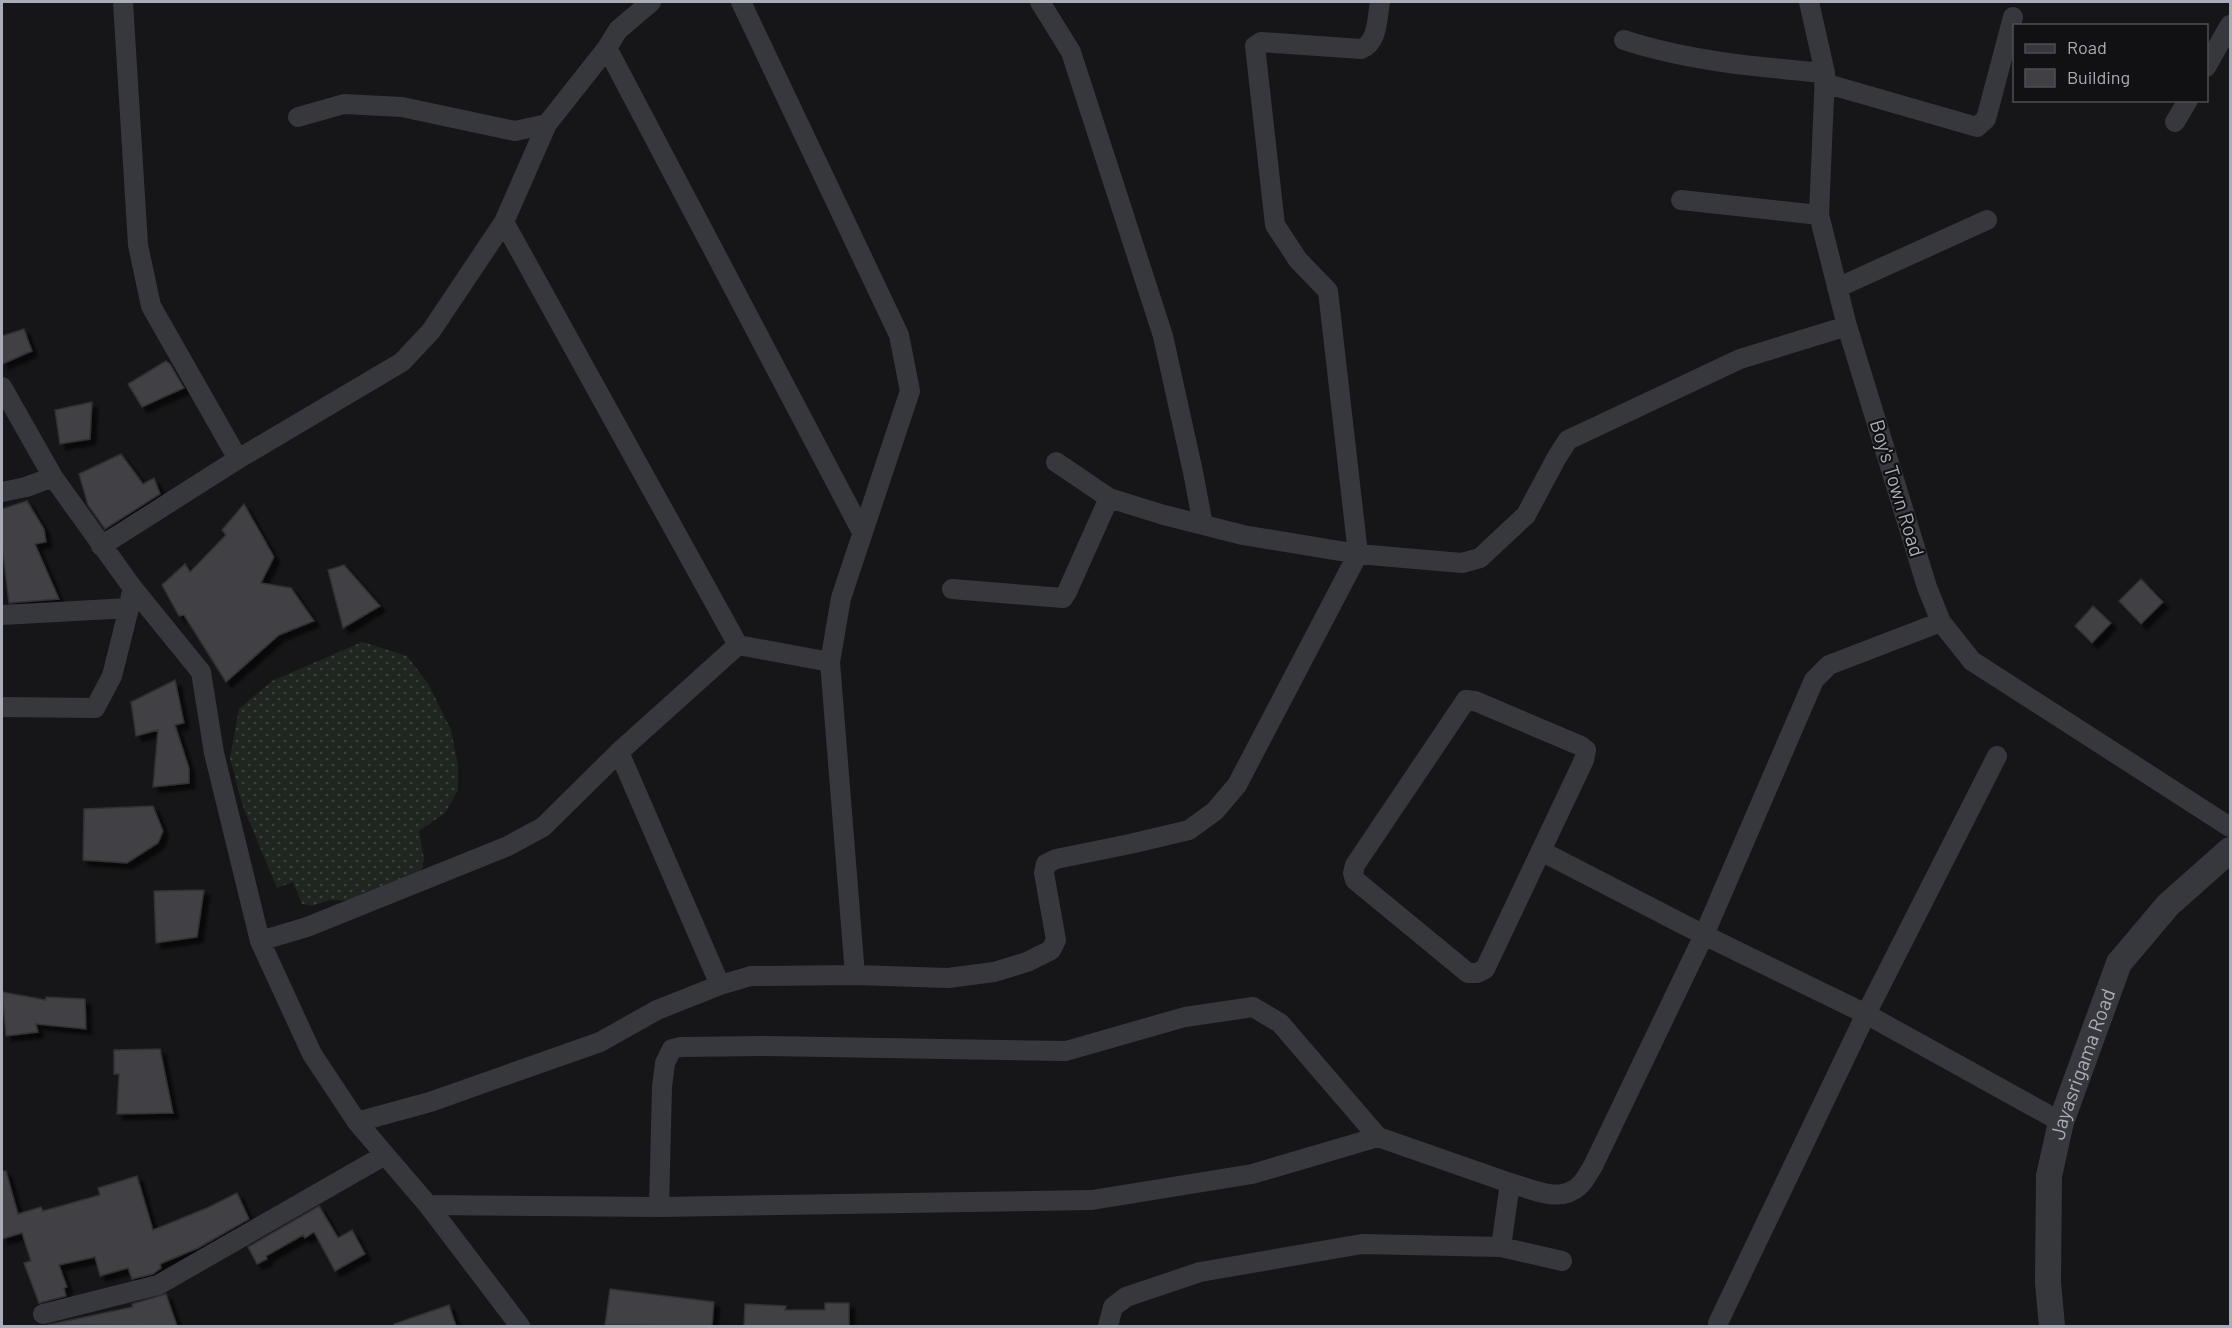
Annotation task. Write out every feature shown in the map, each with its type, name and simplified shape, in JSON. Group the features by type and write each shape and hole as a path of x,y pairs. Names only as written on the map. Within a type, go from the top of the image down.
{"street":[{"path":"123,2 138,245 152,306 238,459"},
{"path":"101,546 238,459 402,362 431,331 504,222 547,124 607,48 618,30 651,2"},
{"path":"741,2 899,335 910,391 841,598 830,662 855,975"},
{"path":"1040,2 1071,52 1162,336 1203,525"},
{"path":"357,1122 430,1102 600,1042 657,1010 720,985 751,976 855,975 948,978 994,972 1027,962 1051,950 1056,940 1044,873 1046,864 1056,859 1189,830 1215,811 1237,785 1358,554 1328,291 1298,260 1275,225 1255,46 1261,42 1361,49 1369,46 1373,40 1380,2"},
{"name":"Boy's Town Road","path":"1809,2 1824,78 1819,215 1847,326 1927,587 1941,622 1972,661 2230,828"},
{"path":"1624,40 1652,49 1703,59 1824,78 1977,126 1986,119 2013,17"},
{"path":"2208,64 2230,25"},
{"path":"607,48 862,532"},
{"path":"2175,122 2186,102"},
{"path":"298,117 344,104 402,108 516,131 547,124"},
{"path":"1681,200 1819,215"},
{"path":"1837,288 1987,220"},
{"path":"504,222 738,645"},
{"path":"1056,462 1109,498 1203,525 1244,535 1358,554 1462,563 1480,558 1526,515 1557,457 1569,440 1740,359 1847,326"},
{"path":"2,387 53,477 101,546 201,672 214,753 260,940 312,1054 357,1122 428,1205 525,1326"},
{"path":"2,492 26,487 53,477"},
{"path":"952,589 1063,598 1109,498"},
{"path":"2,707 95,708 112,676 132,587"},
{"path":"2,615 129,608"},
{"path":"659,1207 662,1087 665,1063 672,1049 681,1047 1066,1051 1185,1017 1253,1007 1280,1023 1378,1137 1510,1183 1549,1194 1568,1194 1581,1185 1593,1166 1704,935 1814,680 1829,665 1941,622"},
{"path":"738,645 830,662"},
{"path":"260,940 307,927 508,846 543,827 619,752 738,645"},
{"path":"1466,700 1475,701 1586,750 1584,760 1541,851 1485,969 1477,973 1468,973 1355,880 1353,873 1354,865 1466,700"},
{"path":"619,752 720,985"},
{"path":"1718,1323 1866,1014 1997,756"},
{"name":"Jayasrigama Road","path":"2052,1326 2048,1283 2049,1176 2061,1122 2120,963 2168,905 2230,850"},
{"path":"1541,851 1704,935 1866,1014 2061,1122"},
{"path":"428,1205 659,1207 1092,1200 1252,1174 1378,1137"},
{"path":"43,1314 158,1285 385,1155"},
{"path":"1501,1247 1510,1183"},
{"path":"1108,1326 1113,1307 1126,1297 1200,1272 1362,1244 1501,1247 1562,1261"}],"shaded area":[{"path":"362,642 407,656 429,685 451,730 458,765 458,790 445,813 419,831 424,859 421,873 353,901 330,900 312,906 302,904 293,882 277,888 242,804 230,758 239,709 272,681"}],"building":[{"path":"24,329 32,351 2,364 2,336"},
{"path":"166,361 184,388 142,407 128,384"},
{"path":"92,402 90,439 60,444 55,410"},
{"path":"121,454 143,484 154,478 160,494 105,529 88,505 79,474"},
{"path":"27,501 44,529 46,542 35,544 59,599 9,603 2,546 2,509"},
{"path":"244,504 274,557 261,583 291,588 314,621 279,635 226,682 184,615 179,616 162,585 185,564 190,572 226,535 222,530"},
{"path":"344,565 380,606 343,628 328,570"},
{"path":"2141,579 2163,602 2141,624 2119,601"},
{"path":"2093,606 2111,623 2092,643 2075,626"},
{"path":"175,680 184,723 175,725 189,768 189,783 153,787 158,730 136,736 131,702"},
{"path":"153,806 163,831 158,843 127,863 83,860 84,809"},
{"path":"204,890 197,937 156,943 154,891"},
{"path":"2,992 46,1000 46,997 85,999 86,1029 36,1024 38,1032 6,1036"},
{"path":"160,1049 173,1113 117,1114 119,1074 114,1074 114,1050"},
{"path":"2,1171 6,1171 18,1214 41,1207 43,1211 100,1195 98,1188 137,1176 153,1230 237,1193 249,1219 198,1248 160,1264 161,1268 153,1274 132,1279 128,1268 100,1276 95,1257 59,1265 67,1287 64,1288 66,1296 39,1303 24,1263 31,1261 22,1233 2,1239"},
{"path":"319,1206 338,1238 352,1230 365,1254 335,1271 314,1232 305,1238 303,1235 266,1256 267,1259 257,1264 248,1247"},
{"path":"610,1289 714,1302 712,1326 605,1325"},
{"path":"166,1294 177,1326 47,1325 133,1307 132,1304"},
{"path":"825,1303 849,1303 849,1326 744,1326 745,1304 786,1306 785,1310 825,1310"},
{"path":"449,1305 456,1326 394,1326 394,1324"}]}
